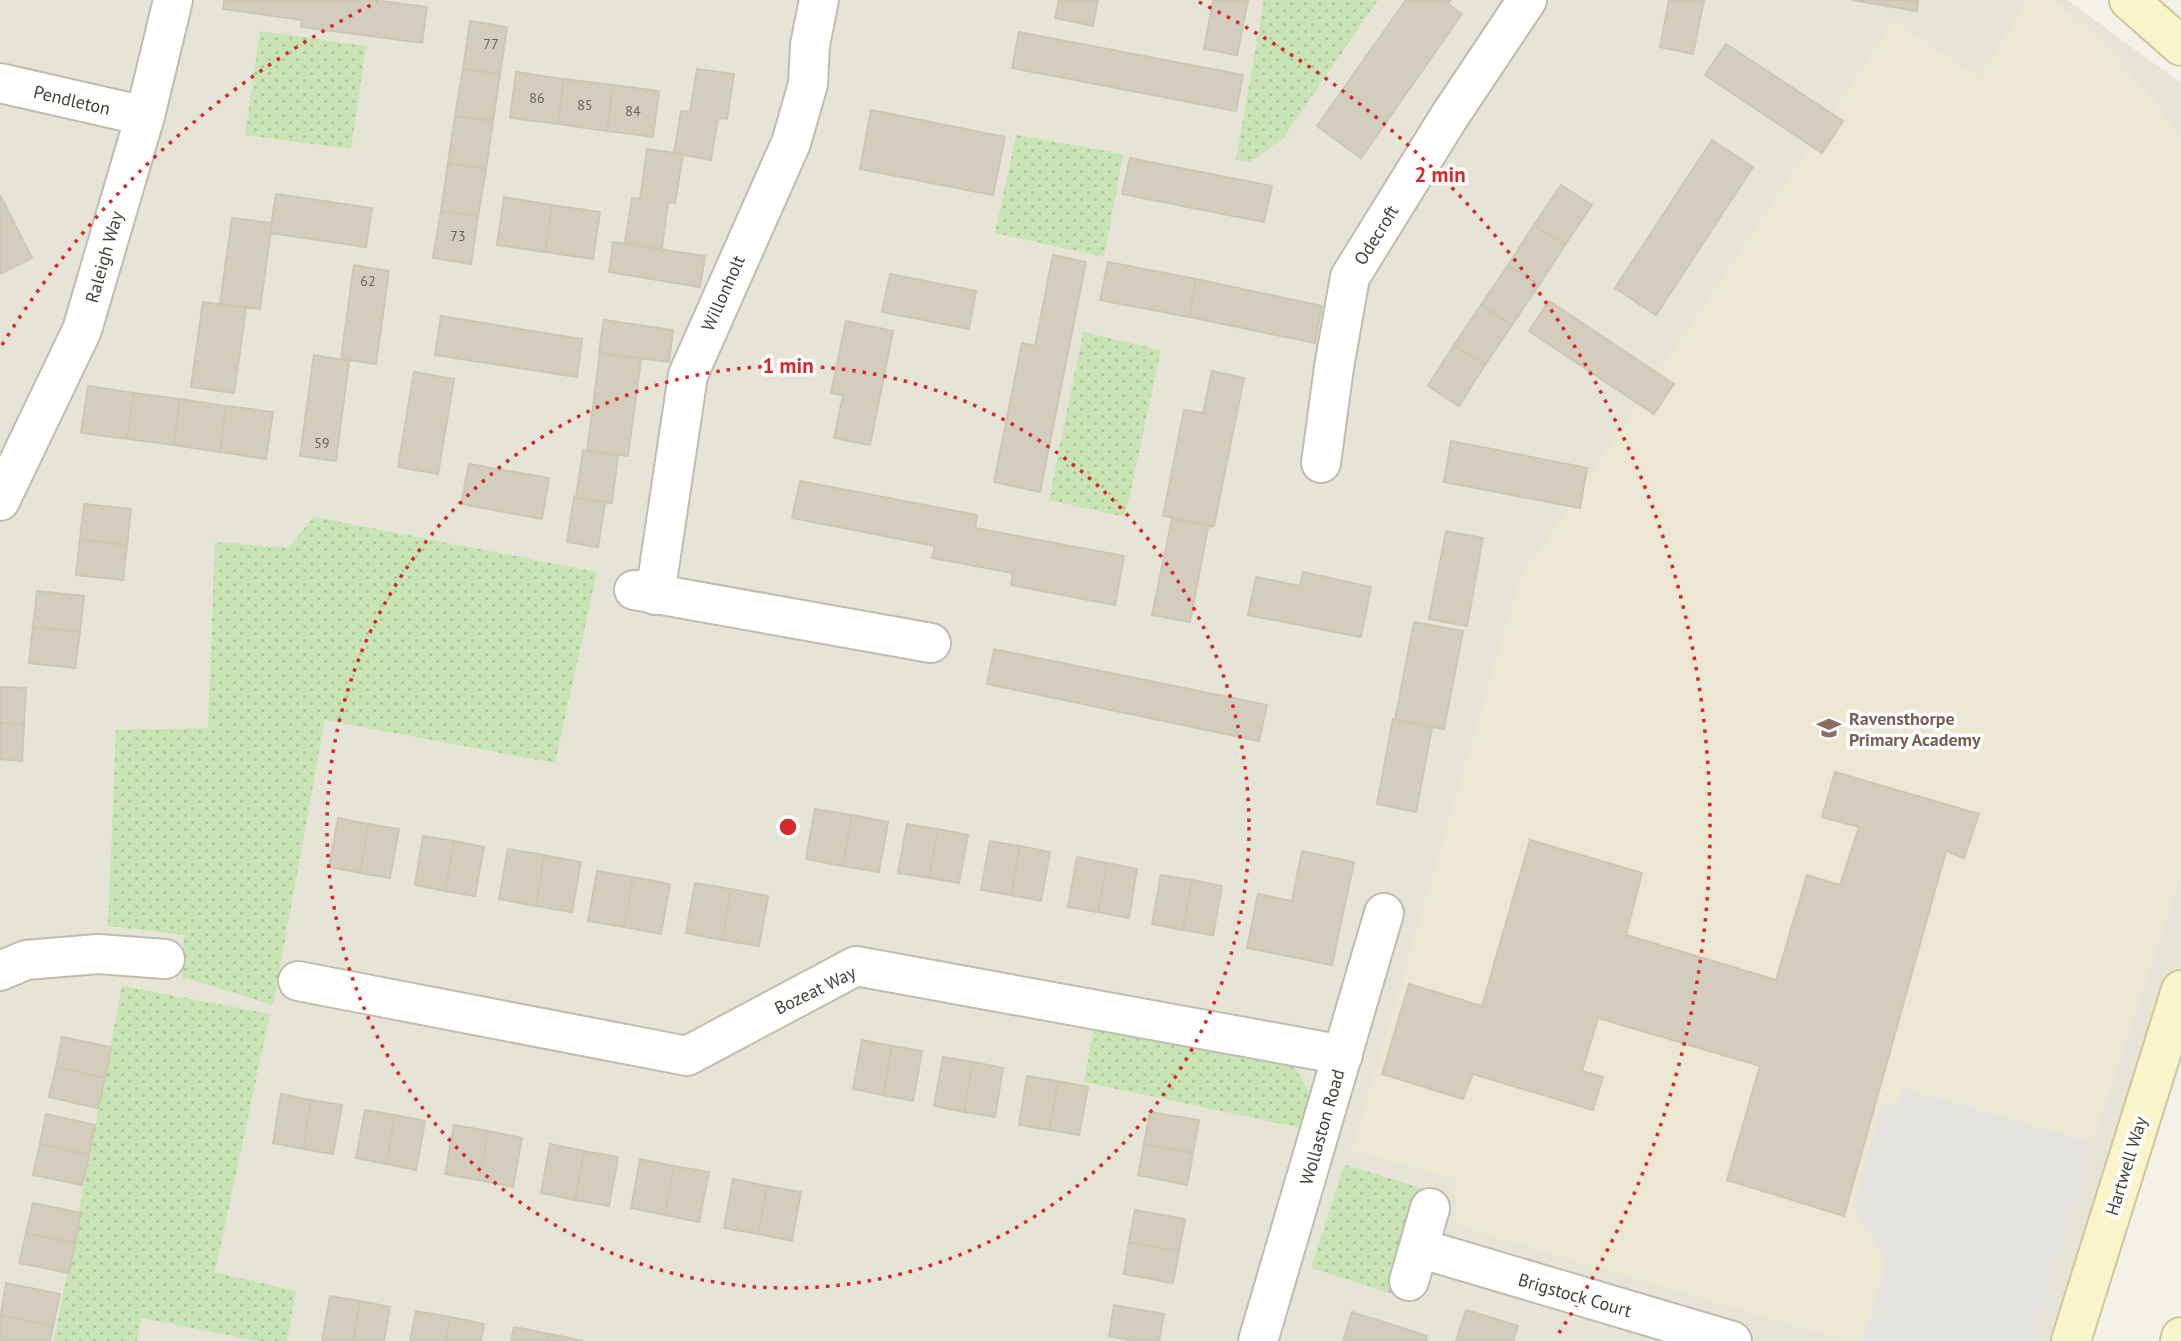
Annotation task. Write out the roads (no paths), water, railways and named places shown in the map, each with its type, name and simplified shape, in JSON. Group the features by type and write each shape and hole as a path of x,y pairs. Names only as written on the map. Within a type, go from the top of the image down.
{"street":[{"name":"Raleigh Way","path":"0,501 82,330 145,116 173,0"},
{"name":"Willonholt","path":"819,0 810,44 808,84 791,143 688,375 645,593 931,643"},
{"name":"Odecroft","path":"1321,463 1350,277 1449,117 1527,0"},
{"path":"2129,0 2181,46"},
{"name":"Pendleton","path":"0,83 145,116"},
{"name":"Wollaston Road","path":"1258,1341 1384,913"},
{"path":"0,971 26,960 98,954 164,958"},
{"name":"Bozeat Way","path":"298,981 687,1056 856,966 1343,1055"},
{"name":"Hartwell Way","path":"2071,1341 2181,990"},
{"name":"Brigstock Court","path":"1430,1208 1414,1265 1732,1341"}],"place":[{"name":"Ravensthorpe Primary Academy","path":"1829,728"}]}
